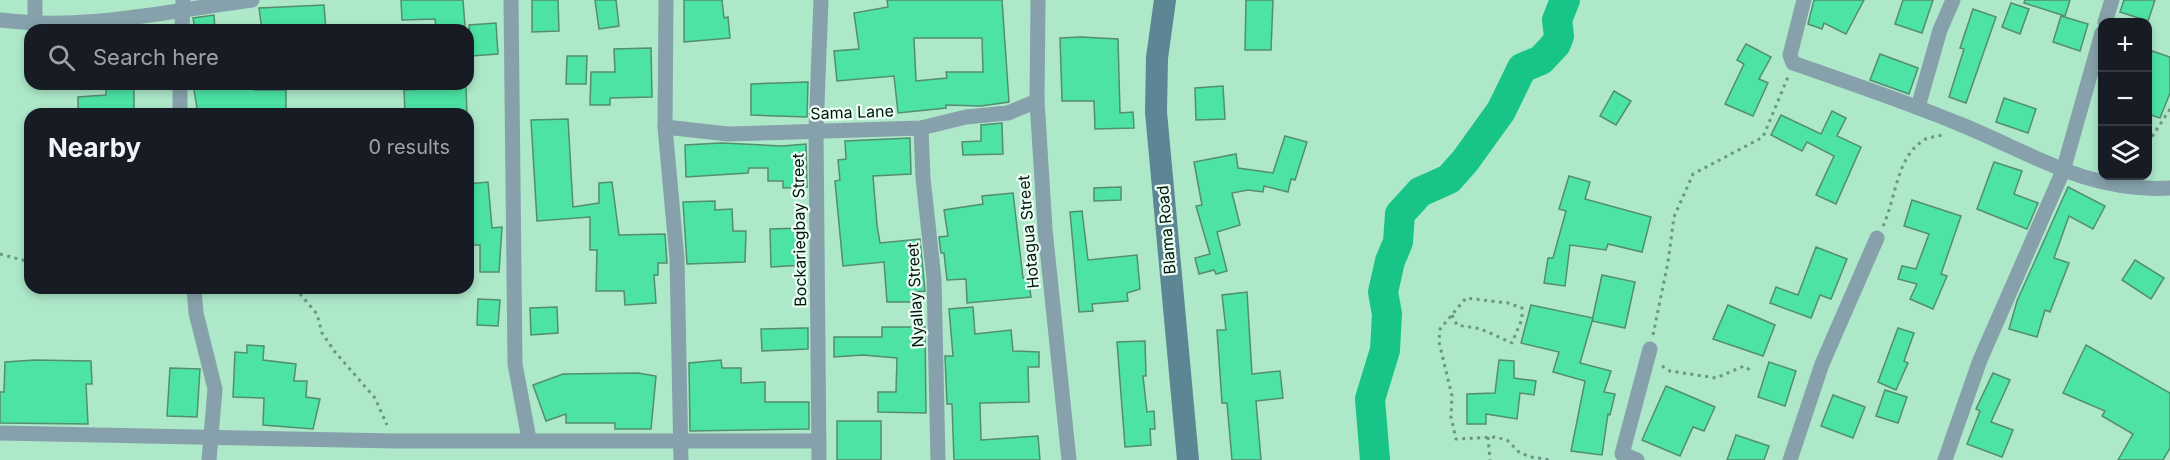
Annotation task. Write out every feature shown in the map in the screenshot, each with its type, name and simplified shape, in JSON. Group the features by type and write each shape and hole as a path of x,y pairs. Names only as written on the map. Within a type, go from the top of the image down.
{"street":[{"path":"35,0 35,24"},
{"path":"0,20 35,24 123,20 183,4 252,0"},
{"path":"512,0 515,364 529,439"},
{"path":"666,0 665,127 677,259 681,460"},
{"name":"Bockariegbay Street","path":"819,460 816,131 821,0"},
{"name":"Hotagua Street","path":"1038,0 1036,101 1069,460"},
{"name":"Blama Road","path":"1165,0 1156,58 1156,112 1188,460"},
{"path":"1804,0 1790,55 1793,63 1918,107 2063,171 2141,190 2170,188"},
{"path":"1918,107 1940,30 1953,0"},
{"path":"2106,18 2112,0"},
{"path":"182,24 183,4"},
{"path":"1945,460 1980,360 2063,171 2098,50"},
{"path":"180,90 180,108"},
{"name":"Sama Lane","path":"665,127 728,134 921,128 966,117 1008,113 1036,101"},
{"name":"Nyallay Street","path":"921,128 923,178 934,279 938,460"},
{"path":"1790,460 1822,364 1877,238"},
{"path":"194,294 196,313 214,389 209,460"},
{"path":"1637,460 1622,454 1649,353"},
{"path":"0,433 150,438 209,435 395,441 529,439 819,441"}],"path":[{"path":"1754,372 1744,366 1716,378 1702,377 1670,371 1649,353 1668,262 1674,217 1693,174 1763,136 1793,63"},
{"path":"2152,136 2170,109"},
{"path":"1877,238 1891,208 1898,177 1915,148 1925,138 1958,131 1965,126"},
{"path":"0,254 24,260"},
{"path":"300,294 317,314 322,333 335,352 375,398 395,441"},
{"path":"1452,315 1457,325 1481,328 1512,343 1522,319 1522,308 1508,303 1466,298 1440,329 1439,342 1452,396 1452,431 1456,438 1461,440 1488,437 1507,440 1519,452 1530,457 1552,460"},
{"path":"1488,437 1490,460"}],"building":[{"path":"401,0 463,0 465,24 436,24 435,19 402,20"},
{"path":"532,0 558,0 559,31 532,32"},
{"path":"595,0 616,0 619,26 599,29"},
{"path":"684,0 722,0 724,18 728,17 730,38 684,42"},
{"path":"887,0 1002,0 1009,102 981,106 946,105 946,108 898,113 894,76 837,81 834,51 859,49 854,13 888,7","holes":["914,38 982,38 983,72 946,72 947,78 916,81"]},
{"path":"1246,0 1273,0 1271,50 1245,50"},
{"path":"1814,0 1864,0 1846,34 1824,23 1822,29 1808,24"},
{"path":"1903,0 1933,0 1922,33 1895,24"},
{"path":"2025,0 2070,0 2065,16 2024,3"},
{"path":"2124,0 2155,0 2149,18 2139,18 2120,12"},
{"path":"2011,3 2029,9 2020,34 2002,27"},
{"path":"324,5 326,24 261,24 259,8"},
{"path":"1973,9 1996,17 1966,103 1949,97 1964,49 1960,48"},
{"path":"214,15 215,24 194,24 193,18"},
{"path":"2061,16 2088,24 2080,51 2053,42"},
{"path":"496,23 498,54 474,56 474,25"},
{"path":"1060,38 1118,39 1120,113 1133,112 1134,128 1095,129 1094,101 1062,101"},
{"path":"1746,44 1771,57 1759,79 1768,83 1753,116 1725,104 1744,64 1737,60"},
{"path":"651,48 652,97 610,98 610,105 590,105 591,72 615,72 614,49"},
{"path":"2152,51 2170,57 2170,93 2160,118 2152,115"},
{"path":"1880,54 1918,68 1909,94 1870,80"},
{"path":"567,56 587,56 586,84 566,84"},
{"path":"808,82 807,117 751,115 751,84"},
{"path":"1223,86 1225,119 1196,120 1195,88"},
{"path":"106,90 134,90 134,108 78,108 78,97 106,95"},
{"path":"194,90 286,90 286,108 197,108"},
{"path":"404,90 466,90 467,108 405,108"},
{"path":"1614,91 1631,101 1616,125 1600,116"},
{"path":"2004,98 2036,109 2028,133 1996,122"},
{"path":"1832,111 1846,118 1837,136 1861,147 1836,204 1816,195 1834,156 1807,142 1802,151 1771,135 1781,115 1821,134"},
{"path":"568,119 573,207 599,203 599,183 612,182 619,235 665,234 667,263 658,263 658,275 654,275 656,303 625,305 624,291 596,291 597,250 590,250 590,217 537,221 531,120"},
{"path":"1002,123 1003,154 963,155 962,142 981,141 981,125"},
{"path":"1285,136 1307,142 1295,180 1291,179 1288,192 1264,186 1263,192 1248,190 1232,193 1240,225 1217,232 1227,271 1216,274 1214,270 1199,274 1195,258 1210,254 1196,206 1202,205 1194,162 1236,154 1238,168 1273,173"},
{"path":"910,138 911,174 873,176 877,225 880,243 920,239 925,291 913,292 912,302 887,302 884,262 843,266 835,181 840,180 838,160 846,159 845,141"},
{"path":"721,143 782,146 806,144 807,187 783,188 783,181 768,181 768,168 749,168 748,173 686,177 685,145"},
{"path":"1994,162 2022,171 2014,194 2038,203 2027,229 1977,209"},
{"path":"1569,176 1590,182 1585,199 1651,217 1642,252 1608,244 1606,250 1570,245 1565,286 1544,283 1548,258 1553,258 1566,211 1559,209"},
{"path":"488,182 492,228 502,227 499,272 480,272 480,245 474,245 474,183"},
{"path":"1121,187 1121,200 1094,201 1094,188"},
{"path":"2068,187 2105,206 2093,229 2069,216 2054,258 2069,263 2050,312 2045,310 2037,337 2009,329 2017,301"},
{"path":"1013,193 1023,278 1028,277 1031,297 967,303 966,279 947,280 944,253 941,253 939,237 948,236 944,210 983,204 982,196"},
{"path":"1912,200 1961,216 1941,274 1947,276 1933,309 1910,299 1917,284 1898,279 1902,266 1916,269 1929,234 1904,226"},
{"path":"715,201 715,210 732,209 733,231 746,231 745,262 687,264 683,202"},
{"path":"1082,211 1088,260 1137,255 1140,289 1127,293 1128,301 1092,304 1093,311 1079,312 1070,212"},
{"path":"802,228 803,265 771,267 770,229"},
{"path":"1816,247 1847,259 1831,299 1820,295 1811,318 1770,303 1776,287 1798,295"},
{"path":"2135,260 2164,278 2151,299 2122,280"},
{"path":"1602,275 1635,282 1625,328 1592,321"},
{"path":"1247,292 1252,374 1280,371 1283,398 1256,401 1261,460 1232,460 1227,403 1222,403 1217,330 1226,330 1222,295"},
{"path":"478,299 500,300 498,326 477,325"},
{"path":"1531,305 1593,318 1580,363 1611,371 1604,392 1615,394 1610,415 1608,414 1602,455 1571,451 1585,381 1553,372 1559,352 1521,343"},
{"path":"1728,305 1775,325 1763,356 1713,339"},
{"path":"557,307 558,333 531,335 530,308"},
{"path":"973,307 975,334 1011,330 1013,351 1039,352 1039,367 1028,367 1029,402 980,403 981,440 1038,436 1040,460 954,460 952,404 947,404 945,356 953,356 949,309"},
{"path":"882,327 925,327 926,413 878,412 878,392 896,392 897,358 863,355 834,357 834,337 882,337"},
{"path":"808,328 808,349 762,351 761,329"},
{"path":"1898,328 1914,333 1904,361 1908,363 1896,390 1878,382"},
{"path":"1145,341 1146,376 1143,376 1147,412 1154,411 1155,429 1150,429 1151,445 1125,447 1117,342"},
{"path":"247,345 264,346 263,360 296,364 294,381 307,381 306,397 320,399 313,429 263,425 264,398 233,397 235,352 247,353"},
{"path":"2086,345 2170,393 2170,448 2163,460 2118,460 2133,434 2102,416 2105,411 2063,393"},
{"path":"721,360 722,368 741,368 741,383 765,382 765,402 809,402 809,429 690,431 689,363"},
{"path":"1499,360 1514,361 1514,378 1536,381 1534,395 1520,393 1517,419 1486,414 1486,424 1467,424 1467,394 1495,393"},
{"path":"91,361 92,384 86,384 88,424 0,423 0,392 4,392 5,362"},
{"path":"1769,362 1796,371 1785,406 1758,397"},
{"path":"170,368 200,369 197,417 167,416"},
{"path":"638,373 656,376 651,429 615,429 615,423 566,423 566,414 546,421 533,385 563,374"},
{"path":"1993,373 2010,380 1991,422 2013,430 2002,457 1967,444 1980,411 1976,409"},
{"path":"1666,386 1715,407 1704,431 1693,427 1680,456 1642,440"},
{"path":"1885,390 1907,397 1898,423 1876,416"},
{"path":"1833,395 1865,407 1853,438 1821,426"},
{"path":"837,421 881,421 881,460 837,460"},
{"path":"1736,435 1769,446 1764,460 1727,460"}],"waterway":[{"path":"1375,460 1370,399 1385,350 1387,314 1383,292 1390,261 1398,242 1400,214 1420,192 1449,179 1501,111 1522,68 1541,60 1556,44 1559,36 1557,20 1565,0"}]}
